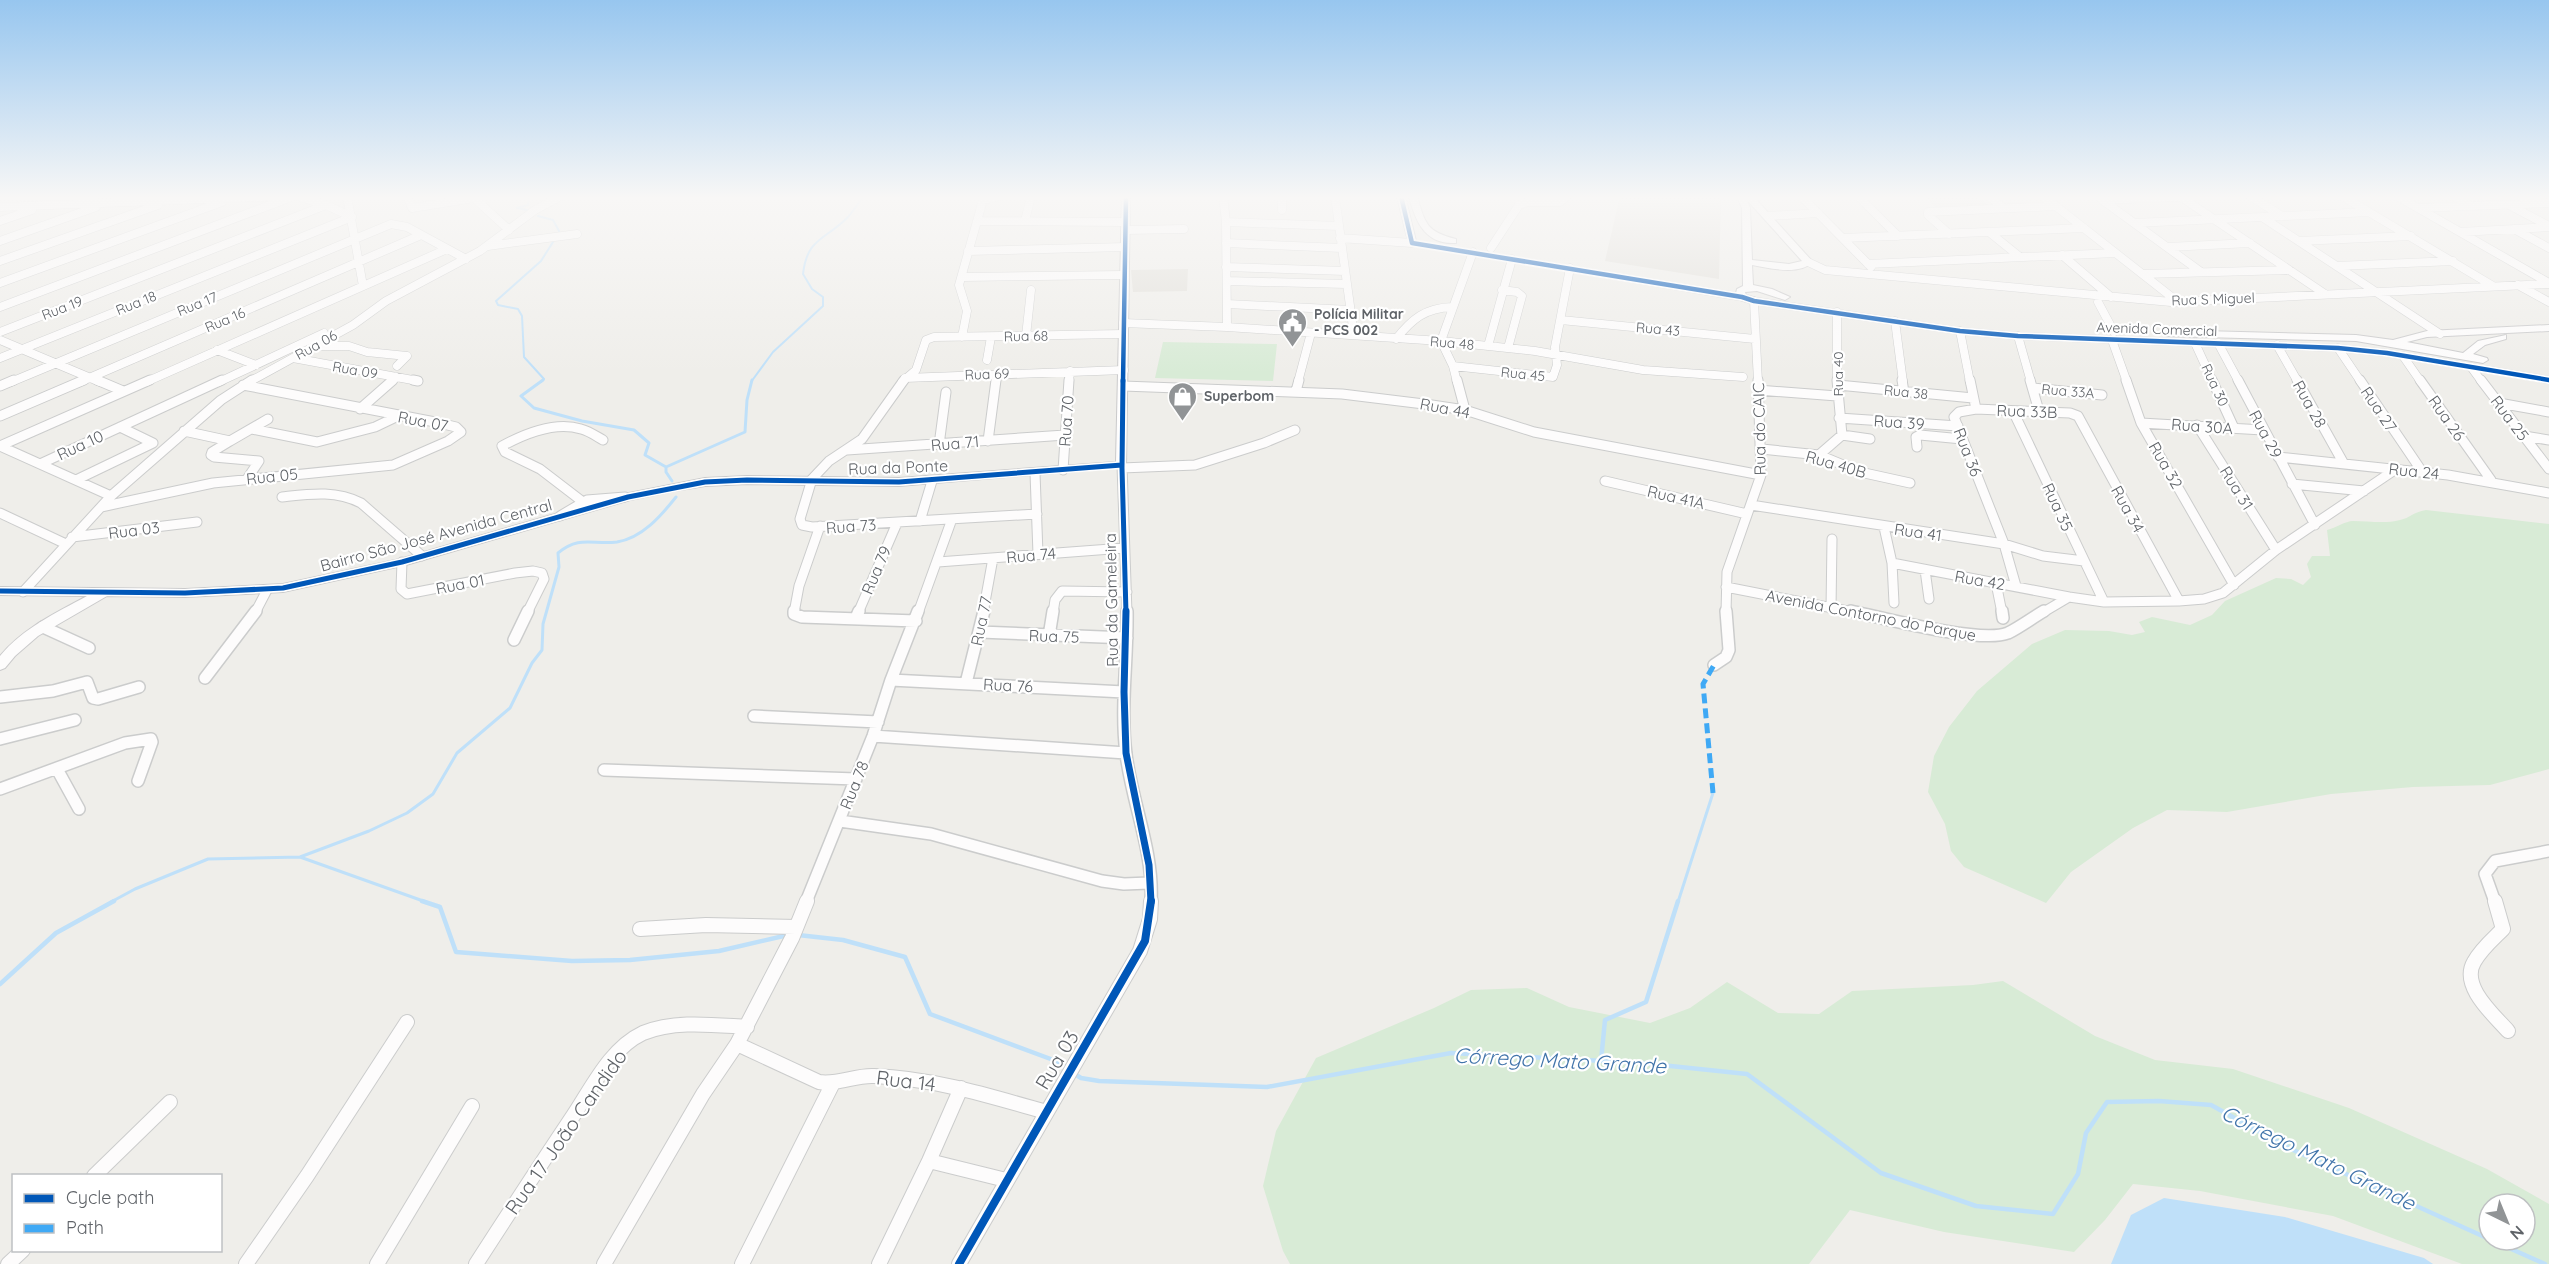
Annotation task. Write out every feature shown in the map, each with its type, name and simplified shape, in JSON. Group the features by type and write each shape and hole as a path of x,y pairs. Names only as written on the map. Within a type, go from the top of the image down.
{"street":[{"path":"0,261 17,255"},
{"path":"0,283 77,255"},
{"path":"0,307 138,255"},
{"name":"Rua 19","path":"0,332 198,255"},
{"name":"Rua 18","path":"0,358 257,255"},
{"name":"Rua 17","path":"0,386 316,255"},
{"path":"358,255 363,286"},
{"name":"Rua 16","path":"0,416 376,255"},
{"path":"0,446 433,255"},
{"path":"458,255 466,259"},
{"name":"Rua 06","path":"23,592 111,496 208,410 243,385 365,317 386,301 473,255"},
{"path":"962,337 967,308 966,300 959,293 958,285 967,255"},
{"name":"Rua da Gameleira","path":"1097,1025 1144,941 1151,905 1149,865 1126,753 1124,692 1127,592 1122,466 1124,255"},
{"path":"1226,255 1227,327"},
{"path":"1343,255 1354,335"},
{"path":"1465,410 1453,366 1442,342 1452,307 1472,255"},
{"path":"1490,255 1744,291 1763,296"},
{"path":"1534,255 1617,272"},
{"path":"1744,291 1748,255"},
{"name":"Rua S Miguel","path":"1803,255 1809,262 1826,270 2178,302 2549,283"},
{"path":"1859,255 1878,274"},
{"path":"1868,264 2062,255 2111,297"},
{"path":"2118,255 2178,302"},
{"path":"2179,255 2201,272"},
{"path":"2268,255 2326,294"},
{"path":"2320,255 2440,334"},
{"path":"2443,255 2493,286"},
{"path":"2500,255 2549,283"},
{"path":"1488,346 1512,259"},
{"path":"1544,264 1547,260 1559,259"},
{"path":"2337,266 2453,261"},
{"path":"1748,262 1826,270"},
{"path":"1796,267 1805,266 1809,262"},
{"path":"1763,296 1759,282 1761,270 1775,265"},
{"path":"1226,267 1345,271"},
{"name":"Rua 45","path":"1453,366 1551,377 1555,374 1556,351 1570,268"},
{"path":"2143,274 2290,270"},
{"path":"962,277 1123,275"},
{"path":"1227,280 1346,284"},
{"path":"2518,285 2549,302"},
{"path":"1026,336 1031,290"},
{"path":"1502,290 1517,292 1522,296 1508,348"},
{"path":"1744,291 1763,296"},
{"name":"Avenida Comercial","path":"1763,296 1852,311 1895,321 1960,331 2018,336 2298,335 2375,340 2549,380"},
{"name":"Avenida Comercial","path":"1763,296 1838,312 1852,311 2082,335"},
{"name":"Rua do CAIC","path":"1726,587 1727,572 1761,475 1762,448 1755,339 1763,296"},
{"name":"Rua 32","path":"2098,302 2113,336 2141,423 2234,585"},
{"path":"1227,304 1350,310"},
{"path":"1396,339 1420,312 1431,307 1452,307"},
{"path":"217,350 256,365 373,310"},
{"name":"Rua 40","path":"1838,312 1838,396 1842,435"},
{"name":"Rua 43","path":"1561,320 1755,339"},
{"path":"1895,321 1904,392"},
{"name":"Rua 48","path":"1124,323 1354,335 1556,351"},
{"path":"2394,343 2415,336 2549,328"},
{"name":"Rua 36","path":"1960,331 1976,409 1955,414 1954,417 2004,544 2016,586"},
{"path":"1296,391 1311,333"},
{"name":"Rua 68","path":"905,378 916,370 925,343 930,338 1123,334"},
{"path":"2468,362 2471,349 2488,340 2549,335"},
{"path":"2018,336 2039,411"},
{"path":"987,360 991,337"},
{"name":"Avenida Comercial","path":"2141,337 2195,343 2338,348 2468,362"},
{"path":"0,340 123,391"},
{"path":"2375,340 2376,346 2387,353"},
{"name":"Rua 30","path":"2195,343 2234,428"},
{"name":"Rua 29","path":"2218,343 2315,525"},
{"path":"300,344 353,347 367,352 407,356 397,366"},
{"name":"Rua 28","path":"2277,345 2344,464"},
{"name":"Rua 27","path":"2338,348 2421,470"},
{"path":"1556,351 1643,370 1743,377"},
{"name":"Rua 26","path":"2403,356 2491,480"},
{"name":"Rua 09","path":"293,358 418,381"},
{"name":"Rua 25","path":"2468,362 2549,469"},
{"name":"Rua 10","path":"40,464 256,365"},
{"name":"Avenida Comercial","path":"2489,366 2549,374"},
{"name":"Rua 69","path":"905,378 1124,370"},
{"name":"Rua 70","path":"1064,470 1070,371"},
{"path":"988,441 997,374"},
{"path":"360,409 396,377"},
{"path":"820,526 808,527 801,523 811,482 822,468 862,439 905,378"},
{"name":"Rua 07","path":"243,385 460,430 459,435 441,444"},
{"name":"Rua 38","path":"1838,385 1973,398"},
{"name":"Rua 44","path":"1123,386 1296,391 1380,398 1465,410 1534,432 1761,475"},
{"name":"Rua 33A","path":"2033,388 2102,394"},
{"path":"1758,390 1838,396"},
{"path":"939,445 946,393"},
{"path":"2499,403 2549,412"},
{"name":"Rua 33B","path":"1976,409 2070,413 2078,416"},
{"name":"Rua 35","path":"2013,411 2104,602"},
{"path":"252,429 317,442 375,427 398,416"},
{"name":"Rua 34","path":"2078,416 2179,601"},
{"name":"Rua 39","path":"1839,418 1958,426"},
{"path":"247,479 255,470 259,460 218,458 211,454 268,419"},
{"name":"Rua 30A","path":"2141,423 2263,430"},
{"name":"Rua 31","path":"2197,425 2276,550"},
{"path":"75,480 153,443 120,427"},
{"path":"583,502 540,470 505,452 502,448 518,439 561,427 582,429 603,440"},
{"path":"1122,466 1195,465 1264,443 1295,430"},
{"path":"184,431 230,441"},
{"name":"Rua 71","path":"846,450 1065,435"},
{"path":"1819,455 1842,435 1870,439"},
{"path":"1917,447 1917,436 1962,439"},
{"path":"2524,436 2549,440"},
{"name":"Rua 05","path":"100,507 193,487 247,479 393,465 441,444"},
{"path":"0,446 111,496"},
{"name":"Rua 40B","path":"1762,448 1819,455 1860,472 1910,483"},
{"name":"Rua 24","path":"2278,457 2421,470 2491,480 2549,493"},
{"name":"Rua da Ponte","path":"674,486 747,480 932,481 1122,466"},
{"path":"2068,597 2104,602 2179,601 2204,599 2223,593 2276,550 2396,469"},
{"path":"1035,473 1038,554"},
{"path":"920,521 932,481"},
{"name":"Rua 41A","path":"1605,481 1749,509"},
{"path":"2292,484 2364,491"},
{"name":"Bairro São José Avenida Central","path":"23,592 195,593 267,590 325,580 402,562 674,486"},
{"path":"282,497 332,493 349,497 361,503 422,556"},
{"path":"560,516 583,502 597,498 628,497"},
{"name":"Rua 41","path":"1749,509 2004,544 2043,556 2084,561"},
{"path":"0,513 69,541"},
{"name":"Rua 73","path":"856,618 802,617 792,612 795,596 820,526 1037,514"},
{"name":"Rua 78","path":"604,1264 704,1094 747,1027 796,927 873,736 891,680 916,621 952,519"},
{"name":"Rua 03","path":"69,541 197,522"},
{"name":"Rua 79","path":"856,618 897,523"},
{"path":"1884,527 1892,563 1894,603"},
{"path":"1831,609 1832,539"},
{"name":"Rua 74","path":"938,562 1124,548"},
{"name":"Rua 77","path":"966,683 980,632 993,558"},
{"name":"Rua 01","path":"402,562 401,589 407,594 526,572 544,574 544,579 514,640"},
{"name":"Rua 42","path":"1892,563 2068,597"},
{"path":"1925,570 1929,599"},
{"path":"1996,583 2003,618"},
{"path":"1714,665 1726,657 1729,650 1726,587"},
{"name":"Avenida Contorno do Parque","path":"1726,587 1971,635 1993,636 2007,633 2068,597"},
{"path":"205,678 247,627 267,590"},
{"path":"1049,636 1057,595 1067,590 1127,592"},
{"path":"0,591 23,592"},
{"path":"0,665 17,645 43,627 104,592"},
{"path":"856,618 916,621"},
{"path":"43,627 89,648"},
{"name":"Rua 75","path":"980,632 1127,638"},
{"name":"Rua 76","path":"891,680 1124,692"},
{"path":"0,697 89,684 95,699 139,687"},
{"path":"754,716 878,722"},
{"path":"0,739 75,720"},
{"path":"873,736 1126,753"},
{"path":"0,789 125,743 151,739 152,742 138,781"},
{"path":"57,769 79,809"},
{"path":"604,770 856,779"},
{"path":"840,821 931,834 1102,881 1124,884 1149,883"},
{"path":"2508,1031 2481,998 2472,981 2472,965 2503,929 2502,916 2487,887 2485,874 2494,861 2549,850"},
{"path":"640,929 706,925 796,927"},
{"path":"246,1264 307,1176 407,1022"},
{"name":"Rua 17 João Candido","path":"476,1264 539,1166 620,1050 641,1035 662,1028 706,1025 747,1027"},
{"name":"Rua 03","path":"959,1264 1097,1025"},
{"path":"737,1044 819,1082 832,1085 742,1264"},
{"name":"Rua 14","path":"832,1085 855,1077 871,1076 961,1088 1046,1112"},
{"path":"879,1264 929,1161 961,1088"},
{"path":"96,1174 170,1102"},
{"path":"376,1264 472,1106"},
{"path":"929,1161 1006,1180"},
{"path":"8,1264 22,1252"}],"shaded area":[{"path":"1606,255 1720,255 1719,279 1605,261"},
{"path":"1188,269 1187,291 1133,292 1131,270"}],"green space":[{"path":"1163,342 1277,344 1273,381 1155,378"},
{"path":"2426,510 2549,524 2549,769 2490,785 2413,787 2331,794 2227,812 2167,810 2133,828 2071,872 2046,903 1964,867 1951,851 1945,824 1928,792 1934,756 1949,727 1977,691 2032,644 2065,630 2109,631 2132,635 2145,632 2139,622 2152,617 2190,625 2212,615 2225,601 2276,578 2291,579 2303,585 2311,577 2307,564 2312,556 2330,556 2327,530 2350,521 2394,521"},
{"path":"2003,981 2095,1036 2155,1060 2233,1069 2349,1108 2487,1169 2528,1192 2477,1192 2477,1252 2537,1252 2537,1197 2549,1204 2549,1264 2462,1264 2333,1216 2200,1191 2133,1184 2105,1220 2074,1252 1944,1232 1850,1210 1809,1264 1290,1264 1283,1251 1263,1186 1276,1131 1316,1058 1471,990 1527,988 1569,1007 1650,1023 1690,1008 1727,982 1778,1013 1819,1014 1852,991 1973,985"}],"water":[{"path":"2164,1198 2285,1217 2424,1258 2433,1264 2111,1264 2131,1215"}],"waterway":[{"path":"543,380 524,357 522,316 518,309 498,305 496,301 545,255"},
{"path":"752,381 773,352 823,306 823,297 812,289 803,274 807,255"},
{"path":"543,380 521,396 534,408 582,421 634,430 649,443 645,455 666,467"},
{"path":"666,467 745,432 747,400 752,381"},
{"path":"666,467 666,472 672,481"},
{"path":"300,857 369,831 407,813 433,794 457,753 510,708 532,663 542,650 543,624 559,567 558,553 580,542 608,543 635,536 657,519 676,497"},
{"path":"1678,902 1713,793"},
{"path":"111,902 135,889 208,859 300,857"},
{"name":"Córrego Mato Grande","path":"300,857 426,902"},
{"path":"0,984 56,933 114,901"},
{"name":"Córrego Mato Grande","path":"422,901 440,907 456,952 572,961 630,960 719,951 788,935"},
{"path":"1601,1061 1605,1020 1646,1002 1678,901"},
{"name":"Córrego Mato Grande","path":"798,935 843,940 905,957 930,1014 1056,1061 1068,1069"},
{"name":"Córrego Mato Grande","path":"1073,1073 1081,1078 1099,1081 1267,1087 1451,1053 1601,1061"},
{"name":"Córrego Mato Grande","path":"1601,1061 1747,1074 1881,1173 1976,1206 2053,1214 2078,1174 2086,1133 2107,1102 2159,1101 2211,1105 2291,1149 2477,1234"},
{"name":"Córrego Mato Grande","path":"2518,1252 2545,1264"}],"marked path":[{"path":"1713,793 1703,684 1714,665"}],"cycle path":[{"path":"959,1264 1145,941 1151,905 1149,865 1126,753 1124,692 1127,638 1122,468 1125,255"},
{"path":"1485,255 1742,297 1754,301 1960,331 2018,336 2338,348 2387,353 2549,380"},
{"path":"0,591 185,593 283,588 402,562 628,497 705,482 747,480 899,482 1122,465"}],"place":[{"name":"Polícia Militar - PCS 002","path":"1293,348"},
{"name":"Superbom","path":"1183,422"}]}
